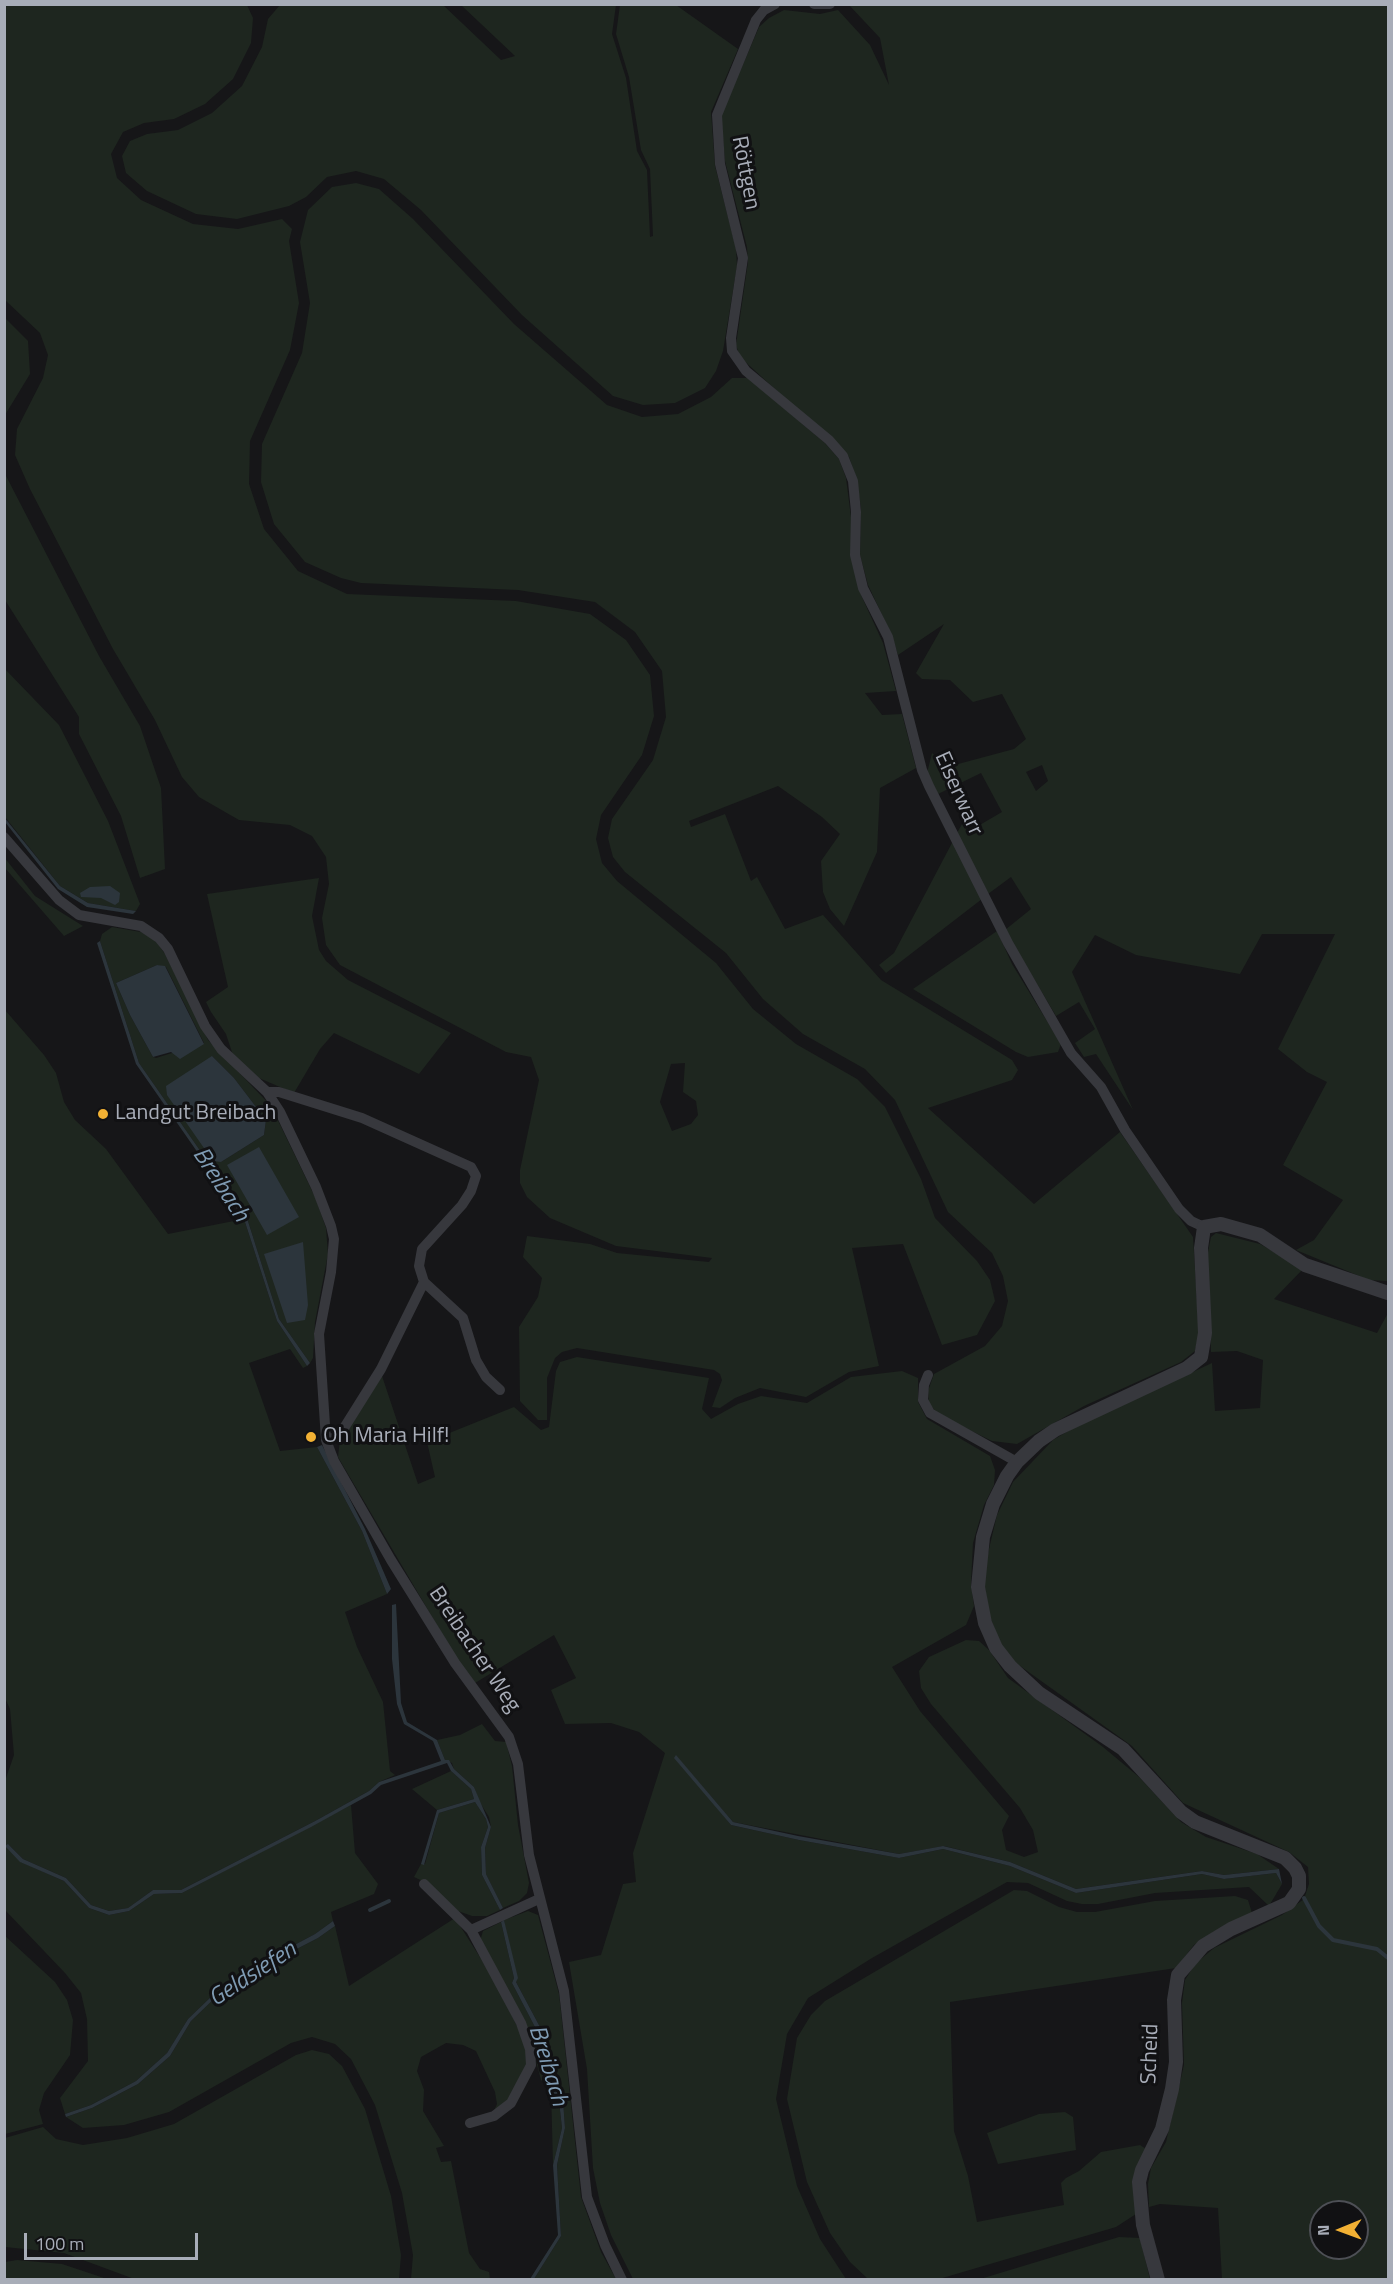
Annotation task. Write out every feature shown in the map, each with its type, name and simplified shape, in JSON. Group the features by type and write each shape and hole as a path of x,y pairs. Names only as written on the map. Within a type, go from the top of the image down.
{"street":[{"name":"Röttgen","path":"738,363 732,351 731,338 743,258 720,165 717,115 756,20 764,10 775,4"},
{"path":"814,4 830,4"},
{"name":"Eiserwarr","path":"738,363 829,440 843,456 853,481 856,512 855,555 863,588 888,637 922,770 929,786 1008,944 1071,1053 1101,1087 1125,1130 1179,1209 1191,1221 1204,1227"},
{"name":"Breibacher Weg","path":"4,837 59,900 79,915 141,926 155,933 168,949 205,1026 221,1049 267,1092 296,1143 333,1233 331,1272 319,1334 326,1440 334,1461 455,1664 509,1737 518,1764 528,1855 564,1991 587,2197 601,2235 622,2280"},
{"path":"267,1092 279,1092 362,1118 471,1167 476,1176 462,1206 422,1249 419,1266 424,1282 463,1318 476,1360 486,1377 500,1390"},
{"path":"928,1375 924,1385 923,1400 930,1413 1017,1462 1055,1430 1198,1361 1204,1347 1201,1248 1204,1227 1221,1224 1260,1235 1305,1264 1389,1293"},
{"path":"326,1440 339,1436 381,1369 424,1282"},
{"name":"Scheid","path":"1017,1462 993,1504 981,1553 978,1587 984,1623 996,1648 1010,1666 1039,1693 1123,1749 1181,1812 1195,1822 1285,1858 1298,1873 1299,1889 1289,1903 1231,1929 1203,1946 1178,1975 1174,2000 1176,2062 1172,2089 1162,2129 1142,2170 1139,2182 1143,2225 1158,2280"},
{"path":"424,1884 471,1930 521,2023 530,2049 531,2065 511,2103 494,2116 470,2123"},
{"path":"471,1930 539,1899"}],"shaded area":[{"path":"4,5 247,5 253,18 251,43 233,79 205,104 174,119 144,123 123,132 111,154 117,178 141,200 193,224 238,229 282,219 292,229 289,241 299,303 290,350 250,441 249,484 264,529 298,571 347,594 516,601 590,614 626,640 650,675 654,716 642,755 601,815 596,839 602,863 617,881 716,963 753,1009 796,1044 857,1079 885,1107 921,1179 935,1218 977,1261 990,1280 995,1301 977,1335 942,1345 903,1244 852,1248 879,1366 849,1372 806,1397 760,1388 735,1398 720,1408 712,1407 722,1380 720,1374 714,1370 577,1348 562,1352 555,1358 547,1378 547,1420 538,1420 520,1401 519,1327 538,1297 542,1278 523,1257 527,1236 590,1244 617,1253 709,1262 712,1258 616,1246 550,1218 527,1197 520,1183 520,1170 539,1080 531,1057 506,1052 340,965 326,945 322,918 329,884 326,857 312,836 290,825 239,820 199,797 182,777 155,720 113,649 30,489 15,455 17,429 43,378 48,355 40,333 5,300","holes":["685,1063 683,1092 696,1101 698,1115 691,1124 672,1131 660,1102 671,1064"]},
{"path":"280,5 443,5 501,60 515,56 461,5 616,5 612,34 626,78 637,151 647,170 650,237 653,236 650,169 641,150 629,77 616,34 620,5 676,5 738,49 711,112 715,166 736,248 737,266 723,351 716,371 705,388 675,403 643,405 613,396 522,315 421,210 384,179 356,171 327,177 306,197 289,206 237,219 196,214 147,191 126,173 122,156 130,141 147,134 178,130 212,113 242,86 262,47 268,19"},
{"path":"849,5 1388,5 1388,1281 1369,1280 1296,1250 1314,1240 1343,1200 1283,1165 1327,1082 1307,1072 1278,1049 1335,934 1262,934 1240,974 1136,955 1095,935 1072,972 1133,1110 1096,1054 1084,1057 1075,1043 1095,1029 1079,1002 1056,1016 1005,930 1031,909 1011,877 988,894 957,833 970,810 978,826 1002,812 981,773 938,794 927,773 932,753 947,767 1014,749 1026,739 1002,694 973,702 950,680 922,679 916,673 944,624 898,655 892,636 868,585 860,555 861,508 856,477 849,457 740,357 736,345 748,262 747,247 725,161 721,116 759,27 769,18 784,10 820,14 838,10 870,45 889,85 880,38","holes":["1042,765 1048,781 1036,791 1026,772"]},
{"path":"356,183 379,189 413,219 514,324 607,405 642,417 678,414 711,397 732,378 748,378 825,443 839,459 846,478 861,595 883,643 896,691 865,693 882,715 902,714 916,768 880,788 877,852 844,926 830,909 823,892 821,861 840,834 822,817 778,786 689,821 691,827 725,814 751,881 757,877 785,929 823,915 881,980 1012,1060 1018,1070 1012,1080 928,1108 1034,1204 1120,1132 1193,1237 1199,1334 1195,1351 1181,1362 1084,1406 1017,1444 992,1441 939,1415 929,1404 928,1391 934,1374 985,1346 1002,1326 1008,1301 1003,1276 992,1253 948,1212 895,1100 865,1069 803,1034 763,999 726,953 625,872 613,857 608,838 612,819 653,760 666,717 662,671 635,632 595,602 518,590 361,583 341,578 305,562 274,524 261,482 262,444 302,353 310,303 300,242 308,210 332,187"},
{"path":"5,318 28,341 30,374 5,415"},
{"path":"4,472 99,656 140,726 161,788 165,869 140,878 121,816 79,734 79,717 5,600"},
{"path":"4,668 59,725 108,821 140,904 136,911 88,903 60,886 5,817"},
{"path":"953,841 982,899 886,973 879,965 894,953"},
{"path":"4,857 35,896 83,926 64,936 5,868"},
{"path":"319,878 312,916 319,950 326,961 348,980 451,1033 419,1074 334,1033 320,1049 294,1093 259,1078 233,1055 226,1034 211,1012 206,1002 228,987 207,894"},
{"path":"112,927 141,932 155,940 165,954 208,1040 271,1106 316,1199 326,1228 328,1254 315,1322 313,1358 310,1363 279,1319 247,1218 139,1063 100,941 102,934","holes":["157,965 166,967 204,1043 156,1058 153,1057 130,1015 116,983","212,1056 234,1078 266,1120 264,1135 221,1162"]},
{"path":"997,931 1012,964 1061,1044 1058,1052 1028,1057 1016,1052 913,989"},
{"path":"5,1010 44,1055 56,1073 64,1102 75,1120 106,1149 168,1234 244,1219 277,1321 307,1366 303,1368 290,1349 249,1363 280,1451 317,1447 362,1531 387,1594 345,1612 357,1647 383,1702 390,1771 395,1775 379,1782 369,1791 317,1820 181,1890 153,1890 128,1908 109,1911 91,1905 66,1878 23,1859 8,1844 21,1862 64,1881 89,1908 109,1915 129,1911 154,1894 182,1893 351,1805 355,1853 378,1884 374,1894 331,1912 333,1921 315,1934 253,1967 242,1980 214,1994 188,2019 167,2053 136,2081 91,2105 65,2114 60,2098 88,2061 87,2019 81,1993 5,1910 5,1781 14,1755 10,1709 5,1698"},
{"path":"1216,1233 1260,1244 1303,1269 1274,1299 1377,1333 1388,1313 1388,2279 1222,2279 1218,2208 1160,2204 1149,2207 1148,2184 1151,2168 1166,2142 1184,2065 1182,2003 1185,1980 1195,1964 1214,1948 1282,1915 1304,1899 1309,1884 1308,1867 1289,1852 1183,1803 1132,1746 1016,1663 1004,1650 997,1635 990,1617 985,1589 985,1566 997,1515 1013,1482 1053,1440 1075,1427 1212,1363 1215,1411 1260,1408 1263,1360 1237,1351 1211,1352 1207,1257 1211,1237"},
{"path":"577,1357 709,1378 702,1409 711,1419 738,1404 761,1396 807,1403 851,1377 902,1371 918,1378 918,1402 927,1419 990,1456 995,1470 994,1485 984,1505 973,1543 971,1583 974,1606 966,1625 892,1667 920,1711 1009,1816 1002,1830 1006,1850 1024,1857 1038,1852 1033,1830 1020,1808 931,1704 921,1688 919,1671 929,1657 966,1640 979,1641 989,1650 1008,1678 1103,1747 1139,1777 1181,1822 1206,1837 1257,1854 1279,1869 1224,1875 1202,1871 1076,1889 1010,1862 944,1846 899,1854 733,1822 676,1756 731,1825 799,1840 899,1858 943,1849 1010,1866 1076,1893 1202,1874 1224,1879 1276,1873 1282,1884 1269,1906 1249,1887 1155,1893 1098,1904 1082,1904 1067,1901 1028,1883 1007,1882 872,1958 808,1998 787,2034 776,2099 797,2186 820,2239 846,2279 633,2279 611,2235 600,2203 593,2168 587,2069 569,1962 601,1955 623,1884 636,1882 633,1853 665,1753 639,1732 611,1723 565,1724 551,1690 576,1678 554,1635 475,1683 458,1661 338,1457 340,1439 381,1373 418,1484 435,1477 427,1442 514,1407 541,1430 549,1427 556,1371 560,1362"},
{"path":"482,1724 495,1741 506,1742 512,1766 518,1825 529,1883 527,1893 519,1901 503,1908 486,1874 485,1848 491,1827 489,1817 474,1787 454,1769 452,1763 445,1760 437,1740 460,1735"},
{"path":"451,1771 471,1789 474,1799 437,1810 412,1789"},
{"path":"475,1802 486,1819 488,1827 481,1847 482,1875 500,1910 487,1916 472,1916 458,1911 429,1884 414,1877 421,1864 425,1864 439,1813"},
{"path":"1014,1890 1027,1891 1059,1907 1077,1912 1095,1912 1155,1901 1235,1896 1248,1900 1252,1913 1215,1931 1194,1945 1176,1968 950,2002 954,2131 968,2176 977,2222 1064,2205 1061,2183 1066,2178 1079,2171 1101,2152 1140,2145 1146,2149 1137,2166 1133,2189 1136,2214 1116,2227 939,2279 868,2279 850,2262 830,2233 807,2182 787,2099 797,2038 811,2015 825,2001"},
{"path":"528,1911 538,1915 559,1994 581,2197 601,2252 616,2279 534,2279 561,2236 557,2165 565,2128 563,2100 555,2088 540,2027 516,1982 505,1926 504,1920"},
{"path":"455,1918 497,1984 527,2047 527,2062 508,2103 494,2111 497,2104 495,2092 476,2051 463,2045 446,2043 421,2057 417,2071 424,2090 423,2111 444,2146 436,2148 441,2162 451,2161 469,2253 480,2269 489,2272 490,2279 411,2279 413,2255 402,2193 375,2105 351,2059 335,2044 312,2037 291,2043 169,2112 124,2125 83,2128 66,2117 92,2108 138,2084 170,2056 191,2021 216,1997 244,1983 256,1970 318,1938 335,1926 349,1986"},
{"path":"501,1922 514,1978 512,1983 536,2029 551,2089 541,2080 532,2046 480,1941 483,1931"},
{"path":"4,1935 55,1982 67,2000 73,2020 70,2055 44,2093 39,2110 43,2124 5,2134"},
{"path":"312,2050 329,2054 342,2066 365,2109 391,2196 401,2255 399,2279 137,2280 64,2253 5,2247 5,2138 43,2127 56,2139 83,2145 127,2138 174,2124 296,2055"},
{"path":"551,2089 559,2101 562,2128 553,2165"},
{"path":"1065,2112 1073,2117 1076,2150 998,2164 987,2133 1039,2114"},
{"path":"1119,2237 1140,2238 1150,2279 977,2280"},
{"path":"17,2260 62,2264 107,2279 5,2279 5,2262"}],"water":[{"path":"4,817 60,886 88,903 136,911 133,914 87,907 58,889 5,822"},
{"path":"110,886 120,893 119,902 115,905 101,898 81,897 80,893 90,887"},
{"path":"100,941 139,1063 247,1218 279,1319 310,1363 307,1366 277,1321 244,1219 136,1064 97,943"},
{"path":"157,965 165,966 204,1044 180,1059 171,1052 153,1057 116,983"},
{"path":"212,1056 234,1078 266,1120 264,1135 221,1162 213,1161 167,1095 166,1086"},
{"path":"259,1147 299,1217 267,1235 227,1165"},
{"path":"303,1242 308,1305 305,1320 287,1323 264,1254"},
{"path":"322,1445 365,1529 391,1589 387,1594 362,1531 317,1447"},
{"path":"396,1604 401,1703 407,1722 437,1740 445,1760 449,1760 454,1769 474,1787 491,1827 485,1848 486,1874 503,1908 500,1910 482,1875 481,1847 488,1827 486,1819 475,1802 439,1813 424,1865 421,1864 437,1810 474,1799 471,1789 451,1771 447,1763 381,1785 371,1794 311,1827 182,1893 154,1894 129,1911 109,1915 89,1908 64,1881 20,1862 5,1846 8,1844 23,1859 66,1878 91,1905 109,1911 128,1908 153,1890 181,1890 317,1820 369,1791 379,1782 441,1761 433,1741 404,1724 397,1704 392,1659 392,1605"},
{"path":"676,1755 733,1822 798,1836 899,1854 943,1846 1010,1862 1076,1889 1202,1871 1224,1875 1279,1869 1282,1884 1276,1873 1224,1879 1202,1874 1076,1893 1010,1866 943,1849 899,1858 799,1840 731,1825 674,1758"},
{"name":"Breibach","path":"504,1920 518,1978 516,1982 540,2027 555,2088 563,2100 565,2128 557,2165 561,2236 534,2279 530,2279 558,2235 553,2165 562,2128 559,2101 551,2089 536,2029 512,1983 514,1978 501,1922"},
{"path":"333,1921 335,1926 318,1938 256,1970 244,1983 216,1997 191,2021 170,2056 138,2084 92,2108 66,2117 65,2114 91,2105 136,2081 167,2053 188,2019 214,1994 242,1980 253,1967 315,1934"}],"waterway":[{"path":"1304,1898 1319,1926 1333,1940 1377,1949 1388,1958"},
{"name":"Geldsiefen","path":"370,1910 389,1901"}],"place":[{"name":"Landgut Breibach","path":"103,1114"},
{"name":"Oh Maria Hilf!","path":"311,1437"}]}
